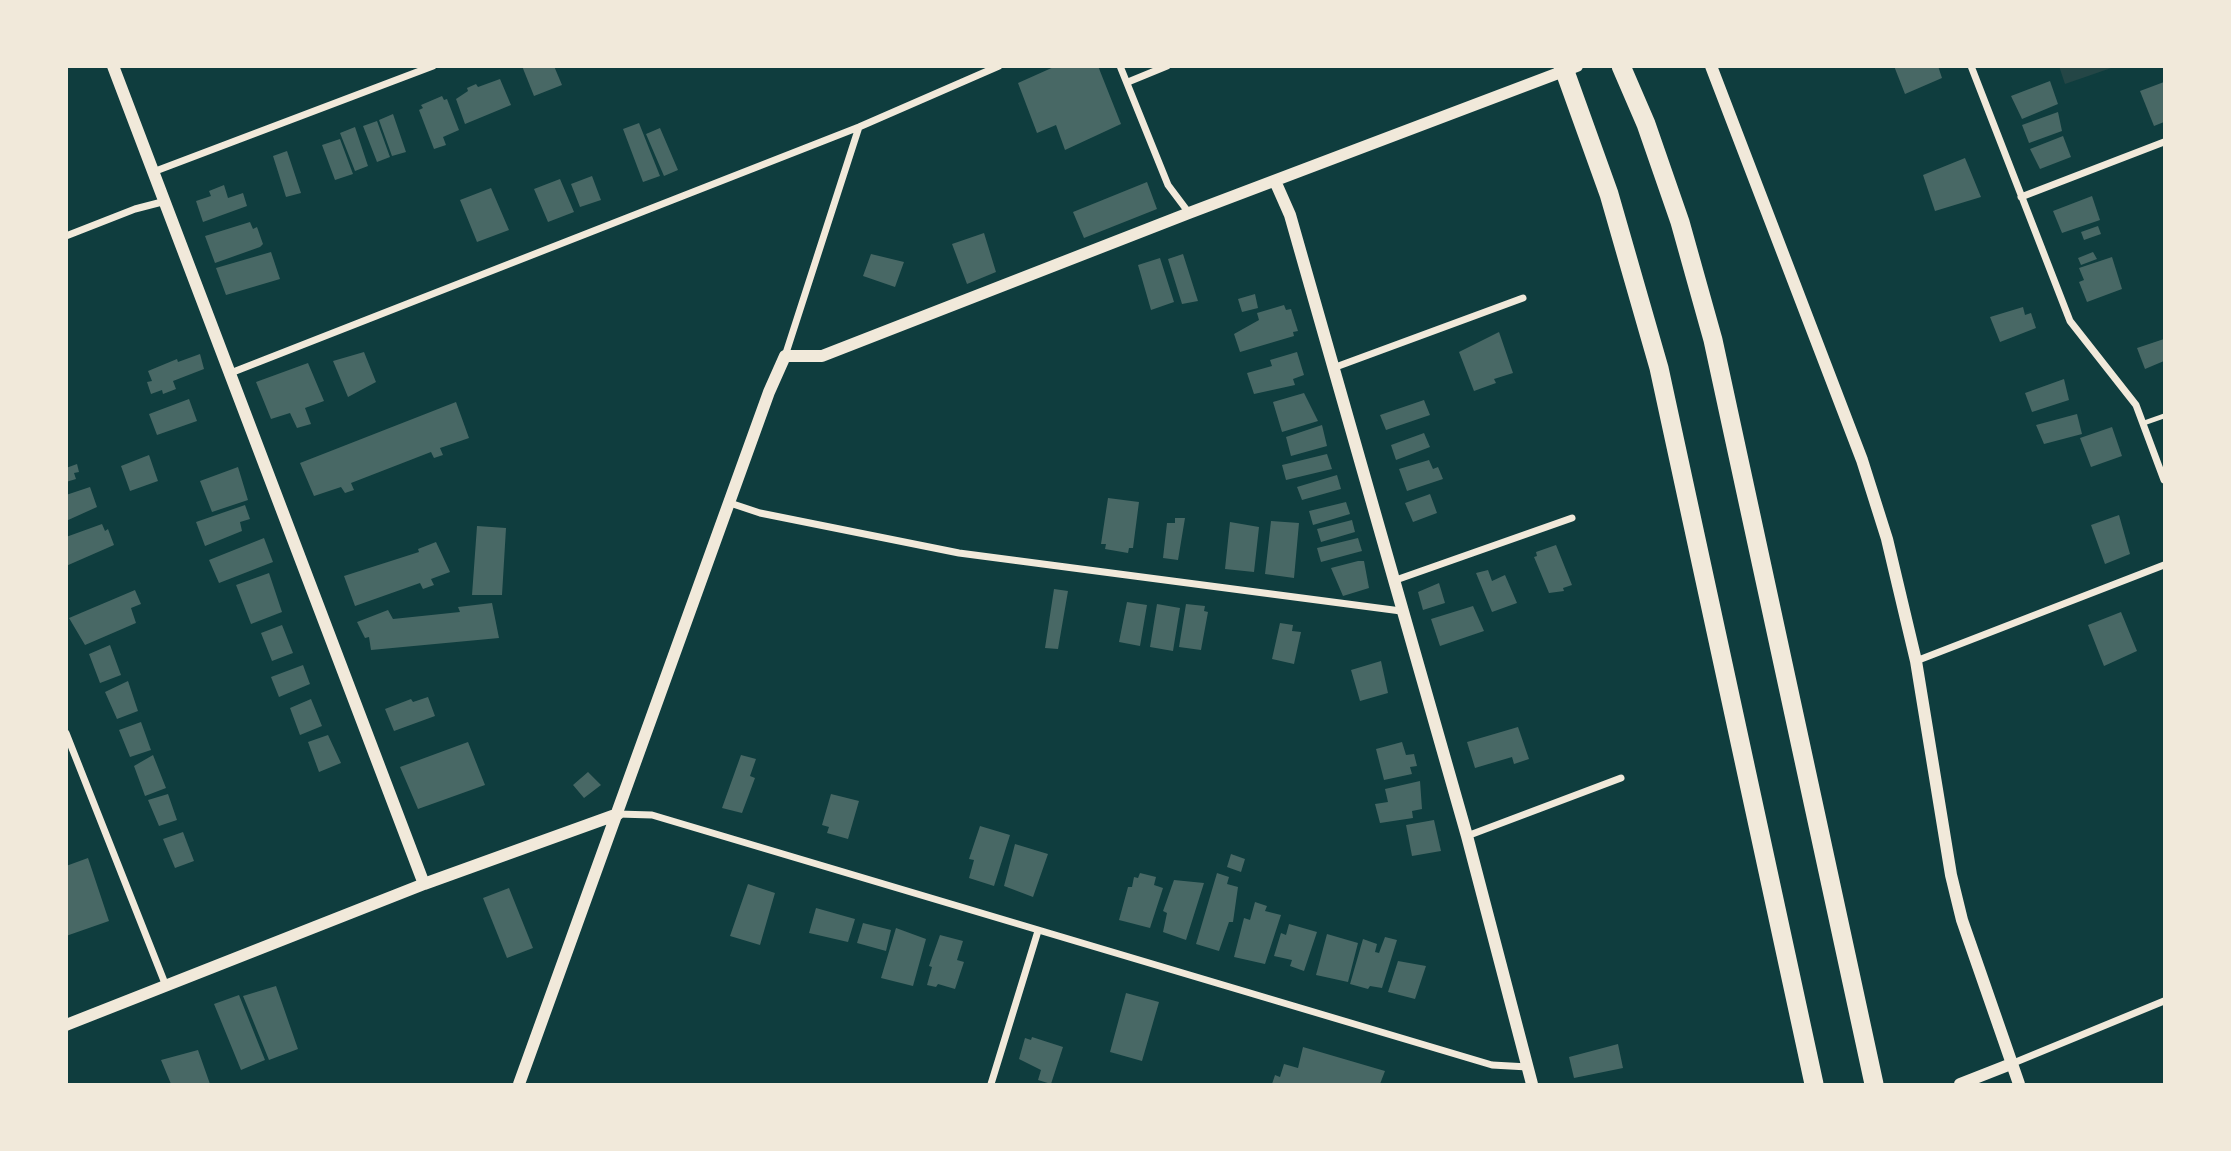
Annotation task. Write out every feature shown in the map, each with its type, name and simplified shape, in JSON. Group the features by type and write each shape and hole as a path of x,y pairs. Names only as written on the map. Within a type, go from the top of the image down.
{"highway":[{"path":"1553,66 1580,111"},
{"path":"1563,66 1627,251 1674,429 1814,1084"},
{"path":"1623,66 1680,222 1713,340 1874,1084"}],"street":[{"path":"113,66 227,374 424,884"},
{"path":"153,173 433,66"},
{"path":"227,374 859,127 999,66"},
{"path":"1120,66 1168,185 1189,213"},
{"path":"1128,82 1167,66"},
{"path":"785,356 822,356 1577,66"},
{"path":"1711,66 1862,460 1887,539 1916,661 1951,875 1962,920 2019,1084"},
{"path":"1971,66 2070,321 2084,343 2128,392 2144,423 2165,480"},
{"path":"519,1084 785,356 859,127"},
{"path":"2021,197 2165,142"},
{"path":"1275,181 1290,215 1392,581 1467,836 1532,1084"},
{"path":"66,236 135,209 162,202"},
{"path":"1333,368 1522,298"},
{"path":"730,503 760,513 959,553 1401,611"},
{"path":"1392,581 1572,518"},
{"path":"1916,661 2165,565"},
{"path":"66,733 166,986"},
{"path":"1467,836 1621,778"},
{"path":"66,1025 424,884 618,814 652,815 1492,1065 1528,1066"},
{"path":"991,1084 1038,932"},
{"path":"1965,1082 2165,1001"}],"lane":[{"path":"2144,423 2165,416"}],"shaded area":[{"path":"2059,66 2114,66 2114,67 2065,84"}],"building":[{"path":"522,66 554,66 562,85 534,96"},
{"path":"1056,66 1098,66 1121,124 1065,150 1056,125 1037,133 1018,83"},
{"path":"1894,66 1938,66 1942,78 1905,94"},
{"path":"500,79 511,105 465,124 456,99 468,91 467,88"},
{"path":"2050,81 2058,104 2022,119 2011,96"},
{"path":"2164,82 2164,122 2154,126 2140,91"},
{"path":"442,96 444,100 447,99 459,130 443,137 446,145 434,149 419,110 423,108 421,105"},
{"path":"2058,112 2062,131 2029,143 2022,125"},
{"path":"393,114 406,152 392,156 379,120"},
{"path":"377,121 390,157 377,162 363,126"},
{"path":"639,123 660,176 643,182 623,129"},
{"path":"355,127 368,166 355,171 340,133"},
{"path":"660,128 678,170 664,176 646,134"},
{"path":"2063,136 2071,157 2040,169 2030,149"},
{"path":"340,139 353,174 335,180 322,145"},
{"path":"287,151 301,193 286,197 273,156"},
{"path":"1965,158 1981,197 1935,211 1923,175"},
{"path":"592,176 601,200 580,207 571,184"},
{"path":"560,179 574,212 548,222 534,189"},
{"path":"1147,182 1157,209 1084,238 1073,212"},
{"path":"224,185 228,198 243,193 247,206 203,222 196,201 211,196 209,191"},
{"path":"491,188 509,230 477,242 460,200"},
{"path":"2092,196 2100,220 2062,233 2053,211"},
{"path":"250,222 253,229 257,227 263,244 215,263 205,236"},
{"path":"2098,226 2101,234 2084,240 2081,232"},
{"path":"984,233 996,272 967,284 952,244"},
{"path":"271,252 280,279 226,295 216,268"},
{"path":"2093,252 2097,259 2081,265 2078,258"},
{"path":"871,254 904,262 895,287 863,276"},
{"path":"1183,254 1198,301 1182,304 1168,259"},
{"path":"2112,257 2122,289 2087,302 2079,282 2084,280 2079,268"},
{"path":"1160,258 1174,302 1151,310 1138,265"},
{"path":"1255,294 1258,308 1242,312 1238,299"},
{"path":"1284,305 1286,310 1291,309 1298,331 1293,332 1294,336 1240,352 1234,334 1259,320 1257,313"},
{"path":"2023,307 2025,315 2031,313 2036,328 2000,342 1990,317"},
{"path":"1499,332 1513,373 1494,379 1496,383 1474,391 1459,352"},
{"path":"2164,339 2164,361 2145,369 2137,348"},
{"path":"364,352 376,382 348,397 333,361"},
{"path":"1297,352 1304,375 1293,379 1295,385 1254,394 1247,373 1272,366 1270,360"},
{"path":"200,354 204,369 173,381 176,389 163,394 162,390 151,394 147,382 152,381 148,371 177,359 178,362"},
{"path":"308,363 324,401 305,408 311,424 297,428 290,413 271,419 256,382"},
{"path":"2064,379 2069,400 2032,412 2025,393"},
{"path":"1304,393 1318,421 1282,432 1273,402"},
{"path":"189,399 197,421 157,435 149,414"},
{"path":"1424,400 1430,415 1386,430 1380,415"},
{"path":"456,402 469,438 440,448 443,455 434,458 431,452 351,483 354,490 345,493 341,487 314,496 300,463"},
{"path":"2077,414 2082,434 2044,444 2036,425"},
{"path":"1322,425 1327,446 1291,456 1286,437"},
{"path":"2112,427 2122,456 2091,467 2080,438"},
{"path":"1424,433 1430,447 1396,460 1391,445"},
{"path":"1327,454 1332,469 1286,480 1282,465"},
{"path":"149,455 158,481 130,491 121,466"},
{"path":"1429,460 1433,469 1438,467 1443,479 1407,491 1399,469"},
{"path":"77,464 79,472 74,473 76,479 66,482 66,468"},
{"path":"238,467 248,500 212,512 200,481"},
{"path":"1337,475 1341,489 1302,500 1297,487"},
{"path":"90,487 97,507 66,521 66,495"},
{"path":"1430,494 1437,513 1413,522 1405,503"},
{"path":"1108,498 1139,502 1133,548 1129,548 1128,553 1105,549 1106,544 1101,544"},
{"path":"1346,502 1350,514 1313,525 1309,511"},
{"path":"245,505 250,519 240,522 242,531 205,546 196,522"},
{"path":"2119,515 2130,554 2105,564 2091,525"},
{"path":"1175,518 1185,518 1178,560 1163,558 1167,523 1175,523"},
{"path":"1352,520 1355,532 1321,542 1317,529"},
{"path":"1271,521 1299,523 1294,578 1265,574"},
{"path":"1230,522 1259,527 1254,572 1225,569"},
{"path":"102,524 105,531 108,529 114,545 66,566 66,537"},
{"path":"477,526 506,528 502,595 472,595"},
{"path":"264,538 273,562 219,583 209,560"},
{"path":"1358,538 1362,551 1321,562 1317,548"},
{"path":"436,542 450,572 431,579 434,585 423,589 420,583 355,606 344,576 419,552 418,549"},
{"path":"1556,545 1572,585 1563,588 1564,591 1549,593 1534,557 1537,556 1536,552"},
{"path":"1364,561 1369,588 1343,596 1331,568"},
{"path":"1488,570 1492,581 1505,575 1517,603 1492,612 1476,573"},
{"path":"269,573 282,612 251,624 236,585"},
{"path":"1439,583 1445,603 1423,610 1418,592"},
{"path":"1054,589 1068,591 1058,649 1045,648"},
{"path":"135,590 141,604 131,608 136,623 85,645 69,618"},
{"path":"1127,602 1147,605 1140,646 1119,642"},
{"path":"492,603 499,638 371,650 369,637 365,638 357,622 388,610 393,619 460,612 458,607"},
{"path":"1157,604 1180,608 1173,651 1150,647"},
{"path":"1186,604 1205,606 1204,611 1208,612 1201,650 1179,647"},
{"path":"1473,606 1484,631 1440,646 1431,619"},
{"path":"2121,612 2137,651 2104,666 2088,625"},
{"path":"1280,623 1293,625 1292,631 1301,632 1294,664 1272,659"},
{"path":"282,625 293,653 272,661 261,633"},
{"path":"110,645 121,675 100,683 89,654"},
{"path":"1381,661 1388,693 1360,701 1351,670"},
{"path":"303,665 310,684 279,697 271,677"},
{"path":"128,681 138,711 117,719 105,692"},
{"path":"428,697 435,716 394,731 385,709 411,699 413,702"},
{"path":"311,699 322,726 300,735 290,708"},
{"path":"141,722 151,750 130,757 119,730"},
{"path":"1518,727 1529,759 1514,764 1512,757 1475,768 1467,742"},
{"path":"328,735 341,763 319,772 308,742"},
{"path":"468,742 485,785 418,809 400,767"},
{"path":"1402,742 1406,755 1414,754 1417,766 1410,767 1412,774 1384,780 1376,749"},
{"path":"153,755 166,788 145,796 134,766"},
{"path":"741,755 756,759 750,776 755,778 742,813 722,808"},
{"path":"588,772 601,785 584,798 573,785"},
{"path":"1420,781 1422,809 1412,811 1413,818 1380,823 1375,804 1388,802 1385,789"},
{"path":"168,794 177,820 159,826 148,800"},
{"path":"831,794 859,801 848,839 827,833 829,827 822,825"},
{"path":"1434,820 1441,851 1412,856 1406,825"},
{"path":"980,826 1010,835 994,886 969,878 974,860 969,859"},
{"path":"183,832 194,861 175,868 163,839"},
{"path":"1015,844 1048,854 1033,897 1004,886"},
{"path":"1231,854 1245,859 1241,872 1227,867"},
{"path":"88,858 109,921 66,936 66,866"},
{"path":"1140,873 1156,877 1154,885 1163,888 1150,928 1119,920 1128,887 1132,887 1134,877 1138,878"},
{"path":"1217,873 1229,877 1227,884 1238,887 1233,922 1229,922 1219,951 1196,944"},
{"path":"1174,880 1204,883 1186,940 1163,932 1167,913 1163,911"},
{"path":"748,884 775,893 760,945 730,936"},
{"path":"509,888 533,948 507,958 483,898"},
{"path":"1255,902 1267,906 1265,911 1281,915 1265,964 1234,957 1244,918 1250,920"},
{"path":"816,908 855,919 848,942 809,933"},
{"path":"863,923 891,930 886,951 857,943"},
{"path":"1289,924 1317,932 1304,971 1290,966 1292,960 1274,956 1281,933 1286,935"},
{"path":"896,928 926,939 913,986 881,978"},
{"path":"1327,934 1358,943 1348,982 1316,975"},
{"path":"940,935 963,941 957,960 964,962 955,989 938,984 936,987 927,985 932,967 929,966"},
{"path":"1385,937 1397,940 1382,988 1370,986 1368,989 1350,984 1363,939 1377,944 1375,952 1379,953"},
{"path":"1398,961 1426,966 1415,999 1388,992"},
{"path":"276,986 298,1049 269,1060 243,996"},
{"path":"1126,993 1159,1002 1142,1061 1110,1052"},
{"path":"239,995 265,1060 241,1070 214,1004"},
{"path":"1032,1037 1063,1047 1051,1084 1038,1080 1041,1070 1019,1059 1025,1038 1031,1040"},
{"path":"1618,1044 1623,1068 1574,1078 1569,1057"},
{"path":"1303,1047 1385,1071 1380,1084 1272,1084 1275,1075 1280,1077 1284,1064 1298,1068"},
{"path":"198,1050 210,1084 171,1084 161,1060"}]}
